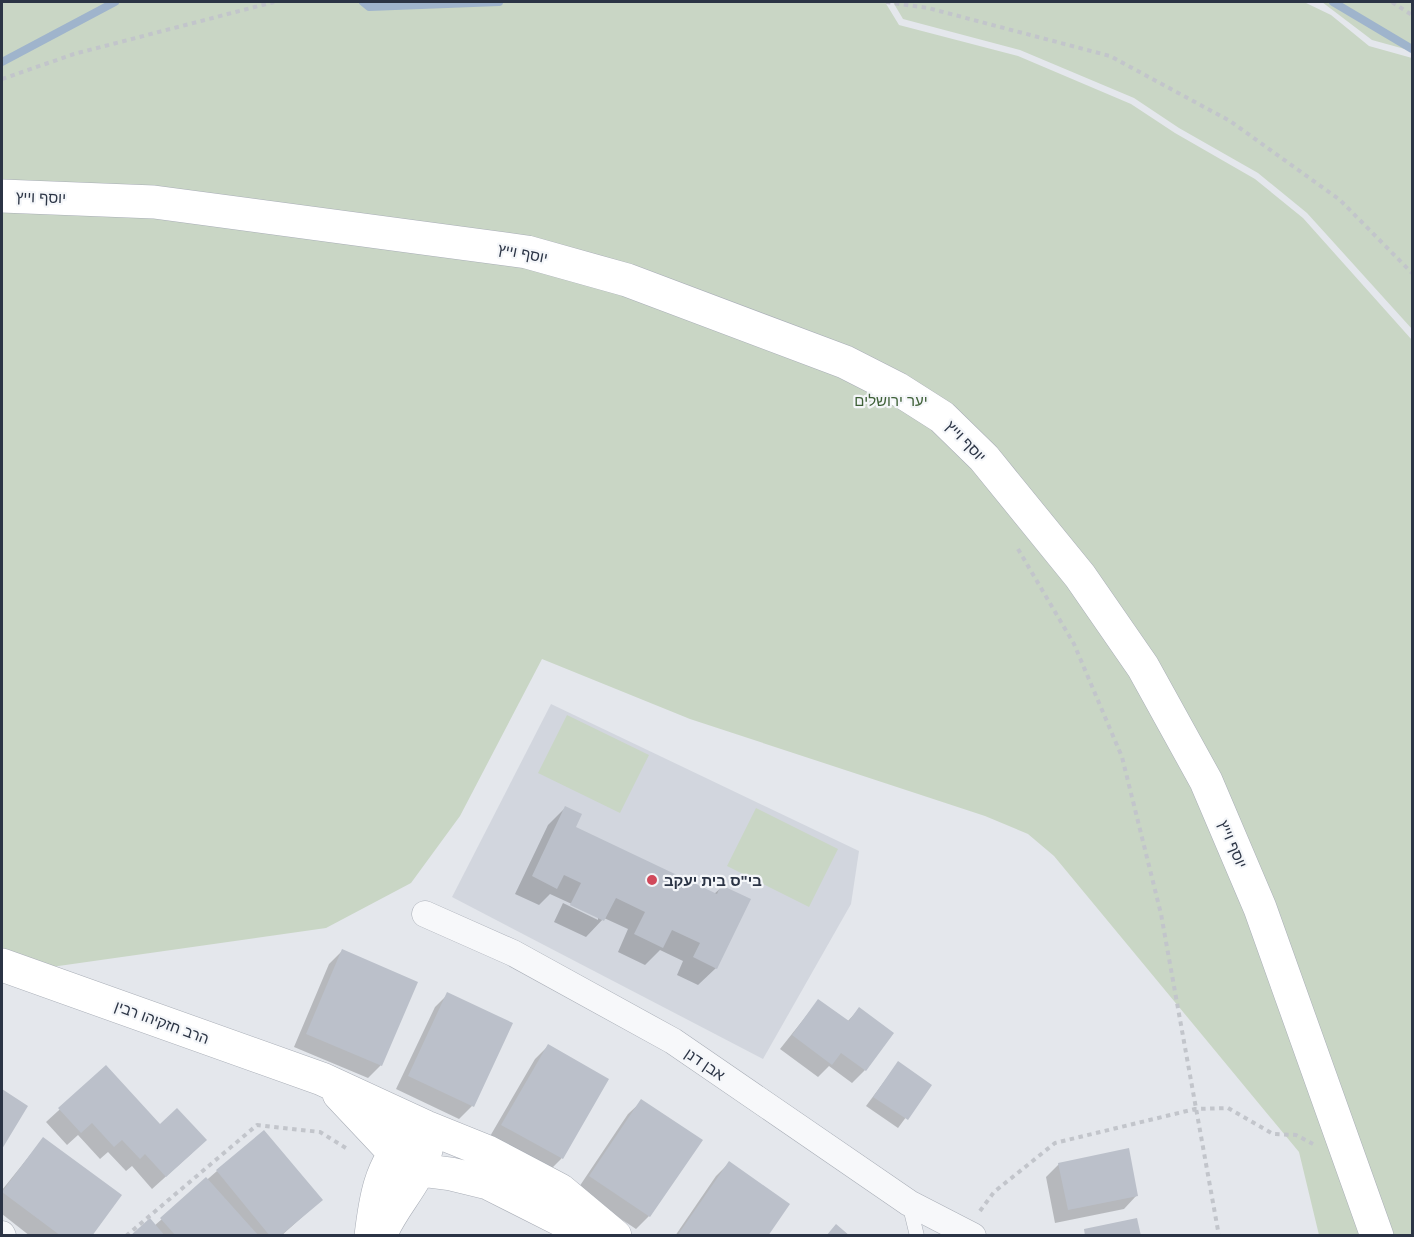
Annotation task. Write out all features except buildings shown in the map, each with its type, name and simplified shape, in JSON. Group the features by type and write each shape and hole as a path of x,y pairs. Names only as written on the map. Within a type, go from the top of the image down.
{"main road":[{"name":"יוסף וייץ","path":"2,196 154,202 527,252 627,280 845,362 898,389 942,417 984,458 1080,576 1143,667 1206,781 1260,908 1377,1236"},
{"name":"הרב חזקיהו רבין","path":"2,965 322,1079 426,1127 488,1152 537,1177 585,1209 615,1236"},
{"name":"הרב חזקיהו רבין","path":"322,1079 407,1162"},
{"path":"380,1236 395,1205 407,1162 426,1127"},
{"path":"371,1236 378,1191 407,1162"},
{"path":"407,1162 488,1183 593,1236"}],"street":[{"name":"אבן דנן","path":"425,914 513,953 673,1041 909,1203 969,1233"}],"lane":[{"path":"909,1203 917,1236"}],"path":[{"path":"2,79 74,54 274,2"},
{"path":"886,2 928,8 1110,56 1230,121 1340,200 1413,273"},
{"path":"1392,2 1413,15"},
{"path":"1017,547 1074,644 1122,757 1161,914 1219,1236"},
{"path":"969,1233 994,1192 1054,1143 1195,1109 1228,1108 1273,1134 1296,1135 1314,1145 1334,1144 1351,1163"},
{"path":"126,1236 257,1125 320,1132 360,1156"}],"shaded area":[{"path":"551,704 859,851 851,904 763,1059 452,897"}],"green space":[{"name":"יער ירושלים","path":"2,2 885,2 899,25 1018,56 1131,104 1175,133 1255,179 1303,218 1412,340 1412,1235 1319,1235 1299,1152 1054,856 1028,834 985,816 690,719 542,659 460,816 411,883 326,928 2,974"},
{"path":"893,2 1304,2 1331,15 1369,46 1412,58 1412,329 1307,213 1258,173 1179,128 1134,98 1020,50 903,19"},
{"path":"1322,2 1412,2 1412,51 1372,40"},
{"path":"567,715 649,755 620,813 538,773"},
{"path":"756,808 838,849 809,907 727,866"}],"waterway":[{"path":"2,62 115,2"},
{"path":"363,2 369,7 499,2"},
{"path":"1333,2 1412,49"}],"place":[{"name":"בי\"ס בית יעקב","path":"652,880"}]}
